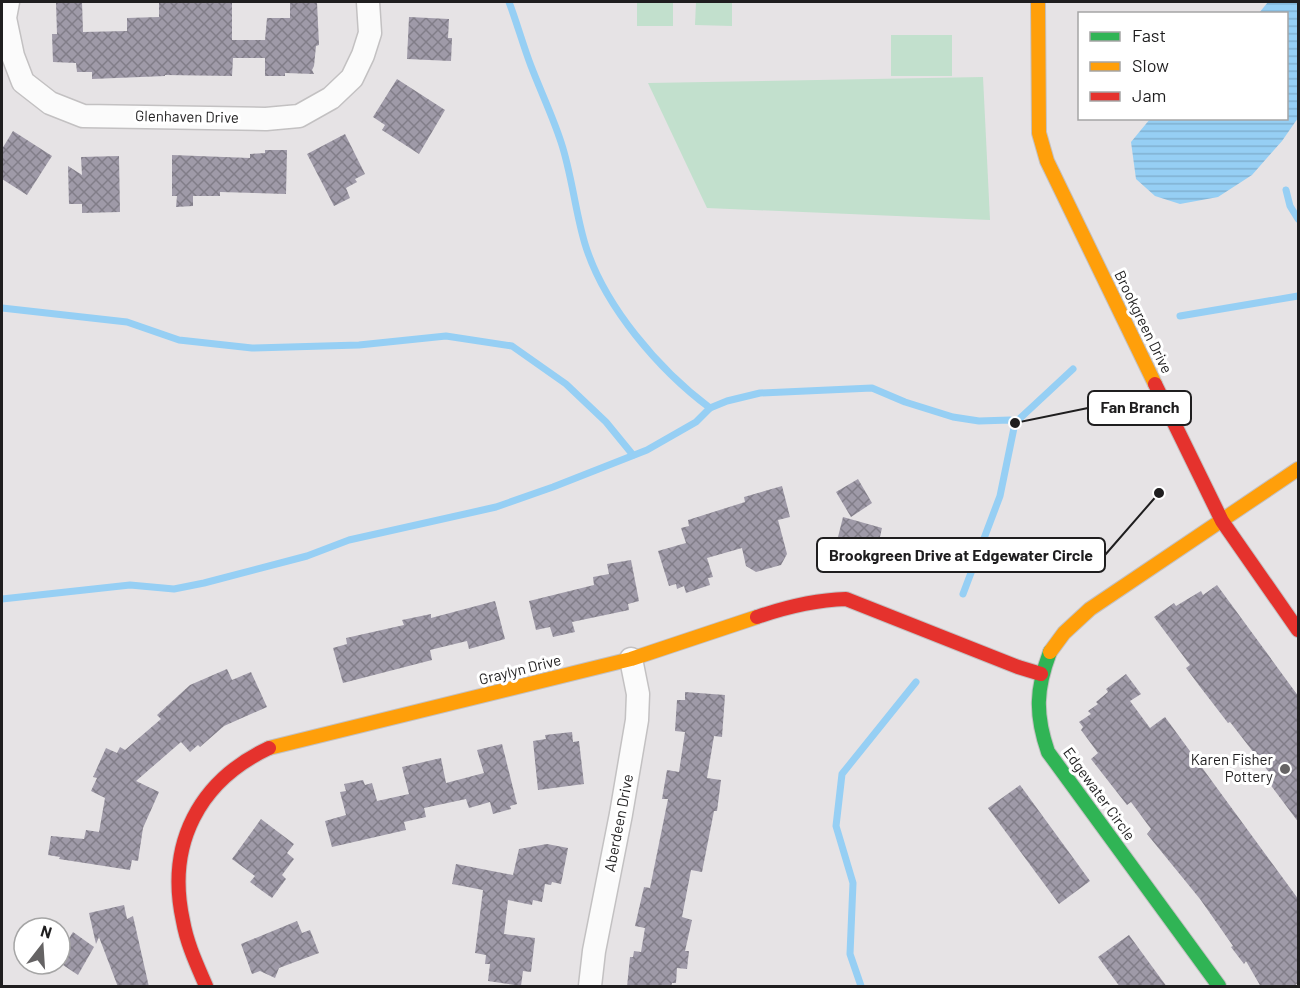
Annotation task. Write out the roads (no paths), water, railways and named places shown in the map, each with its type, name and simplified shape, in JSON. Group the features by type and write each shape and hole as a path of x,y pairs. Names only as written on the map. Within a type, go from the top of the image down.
{"street":[{"name":"Glenhaven Drive","path":"8,2 5,18 13,56 23,82 50,104 83,116 266,119 299,116 331,98 352,78 370,33 368,2"},
{"name":"Brookgreen Drive","path":"1038,2 1039,133 1047,161 1222,521 1299,630"},
{"name":"Edgewater Circle","path":"1219,987 1048,752 1038,718 1037,690 1052,647 1077,621 1264,490 1299,469"},
{"name":"Graylyn Drive","path":"206,987 181,914 178,870 189,823 204,797 233,768 268,748 632,659 784,607 825,600 846,600 865,605 1018,667 1041,674"},
{"name":"Aberdeen Drive","path":"590,987 594,951 637,720 638,694 632,659"}],"water":[{"path":"1268,2 1298,2 1298,118 1282,141 1252,175 1218,197 1180,204 1155,196 1136,179 1131,142 1149,120 1288,120 1288,12 1260,12"}],"waterway":[{"path":"509,2 561,142 585,244 605,290 619,313 653,356 710,408"},
{"path":"1286,190 1290,206 1298,219"},
{"path":"1180,316 1298,296"},
{"path":"2,308 127,322 179,340 252,348 359,345 446,336 512,346 566,384 606,422 633,455"},
{"path":"963,594 1000,496 1015,423 1073,369"},
{"path":"2,599 130,585 174,589 307,556 349,540 496,507 647,450 696,422 710,408 727,401 760,393 872,388 905,402 953,417 979,421 1010,420 1015,423"},
{"path":"861,986 850,954 853,883 836,826 842,774 916,682"}],"place":[{"name":"Fan Branch","path":"1015,423"},
{"name":"Brookgreen Drive at Edgewater Circle","path":"1159,493"},
{"name":"Karen Fisher Pottery","path":"1285,769"}]}
